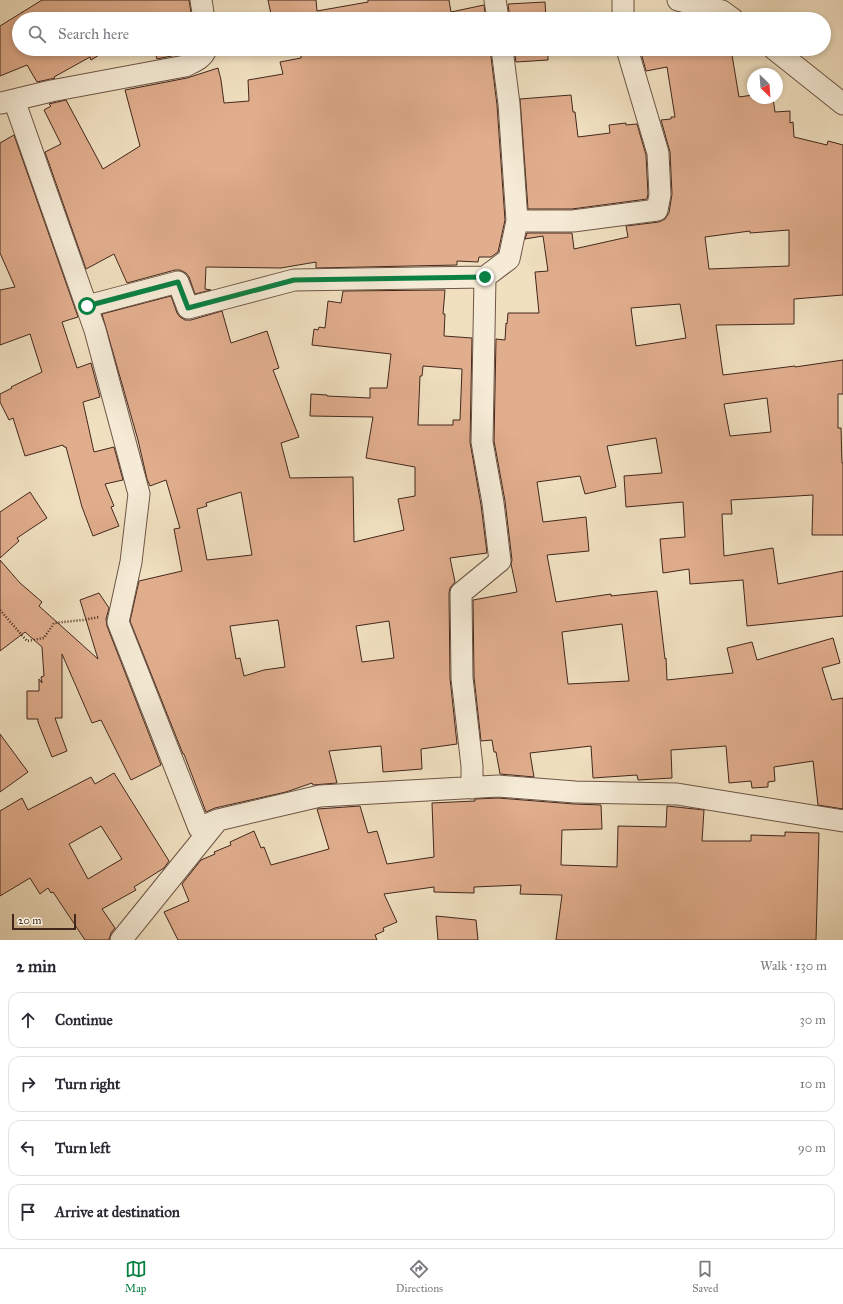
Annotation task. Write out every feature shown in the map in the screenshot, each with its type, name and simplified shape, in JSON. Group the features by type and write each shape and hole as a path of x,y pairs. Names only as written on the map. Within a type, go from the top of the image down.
{"street":[{"path":"201,0 203,12"},
{"path":"495,0 497,12"},
{"path":"623,0 623,12"},
{"path":"678,0 723,12"},
{"path":"201,56 197,61 185,66 51,91 7,102 87,306 95,330 139,494 131,562 118,622 199,828 218,820 320,796 498,786 575,792 677,794 843,821"},
{"path":"87,306 178,282 188,308 294,280 485,277 509,259 517,221 509,104 503,56"},
{"path":"517,221 573,221 657,210 660,195 658,153 629,56"},
{"path":"783,56 843,104"},
{"path":"472,788 472,766 462,678 461,593 500,561 493,503 482,442 485,277"},
{"path":"121,940 218,820"}],"path":[{"path":"0,610 27,641 44,638 54,623 83,620 120,612"}],"building":[{"path":"42,0 189,0 191,12 23,12"},
{"path":"268,0 316,0 317,11 368,2 368,0 449,0 451,12 271,12"},
{"path":"545,2 546,12 509,12 508,4"},
{"path":"484,5 485,12 451,12"},
{"path":"12,19 12,56 98,56 91,60 90,57 54,77 55,78 37,82 27,65 0,76 0,26"},
{"path":"156,56 171,56 157,59"},
{"path":"301,56 491,56 497,105 505,220 498,252 491,257 479,257 478,262 457,261 457,265 316,268 316,262 281,268 206,267 205,289 211,290 195,294 189,277 186,273 180,270 127,283 114,254 86,269 45,152 61,144 44,110 51,106 49,104 66,100 103,169 140,146 125,90 187,78 218,68 224,103 249,101 248,80 283,74 280,62 301,58"},
{"path":"515,56 548,56 548,60 516,62"},
{"path":"642,56 732,56 739,97 747,96 747,104 774,104 775,112 790,111 790,123 793,122 794,137 827,145 828,141 843,145 843,295 794,299 794,324 716,325 723,375 843,360 843,394 838,394 838,428 841,428 843,463 843,535 812,535 813,495 731,500 732,514 722,514 724,556 773,548 778,584 843,571 843,616 747,626 743,580 690,584 689,569 663,573 660,539 685,537 683,502 626,507 624,476 662,473 656,438 607,446 616,487 585,494 580,476 537,482 543,522 586,517 589,551 547,555 556,602 611,594 611,596 657,591 665,659 666,658 667,680 733,673 727,648 752,642 757,660 833,638 840,663 822,668 832,700 843,698 843,809 818,805 813,761 774,767 775,781 768,782 768,787 752,788 751,781 729,783 726,746 671,750 672,778 638,780 637,775 593,778 591,746 530,753 534,777 500,774 492,740 481,741 474,677 473,600 517,592 511,564 512,560 505,501 494,441 496,339 505,340 508,313 539,313 535,272 548,271 543,236 525,239 527,233 572,233 574,249 628,237 626,226 659,222 665,219 669,213 672,194 670,152 661,120 675,117 667,67 646,71","holes":["789,230 789,266 709,269 705,237 750,231 750,233","680,304 686,338 636,346 631,308","767,398 771,432 730,436 724,404","622,624 629,681 568,684 562,632"]},
{"path":"571,95 578,137 610,133 609,125 626,123 626,125 637,124 646,155 647,199 572,209 528,209 520,99"},
{"path":"14,135 78,317 62,322 77,368 91,363 100,397 83,402 94,452 114,447 123,480 105,484 114,506 111,507 119,526 93,536 82,507 66,447 63,445 25,456 13,418 9,420 0,402 0,394 42,372 30,334 0,345 0,290 15,287 0,253 0,143"},
{"path":"445,290 443,314 445,314 444,336 472,338 470,442 481,505 487,553 450,558 455,582 450,588 449,593 450,678 457,744 421,749 422,769 383,772 381,746 329,751 337,783 313,785 312,783 286,792 215,808 206,812 130,621 139,581 182,571 174,529 180,528 166,480 150,486 147,479 138,440 102,314 171,296 177,313 185,320 191,320 222,311 231,343 267,331 279,368 273,370 299,437 281,443 290,478 353,477 354,542 404,530 398,499 415,496 415,467 366,458 373,417 310,416 311,394 370,398 370,388 387,388 391,354 312,345 314,329 318,330 319,327 325,328 328,301 341,303 343,291","holes":["423,366 462,369 460,420 453,420 453,425 418,425 420,376 422,376","241,492 252,555 207,560 197,509 207,506 206,503","278,620 285,667 264,670 244,676 240,658 236,659 230,626","389,621 394,658 362,662 356,626"]},
{"path":"30,492 47,518 17,538 19,541 0,558 0,512"},
{"path":"0,560 20,583 42,602 39,606 98,659 80,600 99,593 109,608 106,619 107,626 161,765 131,780 101,720 92,723 62,654 62,718 55,718 67,751 52,757 38,719 27,719 27,691 39,691 39,679 42,683 41,677 44,676 42,647 25,632 0,651"},
{"path":"0,734 28,772 0,792"},
{"path":"114,773 169,861 164,868 134,887 136,890 102,909 115,928 111,933 109,940 85,940 53,892 51,893 48,888 40,894 30,878 0,896 0,811 22,798 28,810 91,777 95,784","holes":["101,826 122,859 88,879 69,844"]},
{"path":"498,798 601,805 602,829 562,830 561,865 617,867 618,826 666,827 667,806 704,810 702,841 751,841 751,835 785,836 785,832 819,833 816,940 556,940 562,895 520,894 521,885 474,887 474,893 434,892 434,887 384,894 397,922 383,928 384,931 375,935 377,940 178,940 164,912 189,901 182,884 201,860 215,854 214,852 231,845 230,842 254,831 261,848 264,847 271,865 329,849 317,809 360,806 368,833 377,831 387,864 434,857 432,803 475,801 475,799"},
{"path":"436,916 476,920 478,940 438,940"}],"route":[{"path":"87,306 178,282 188,308 294,280 485,277"}]}
